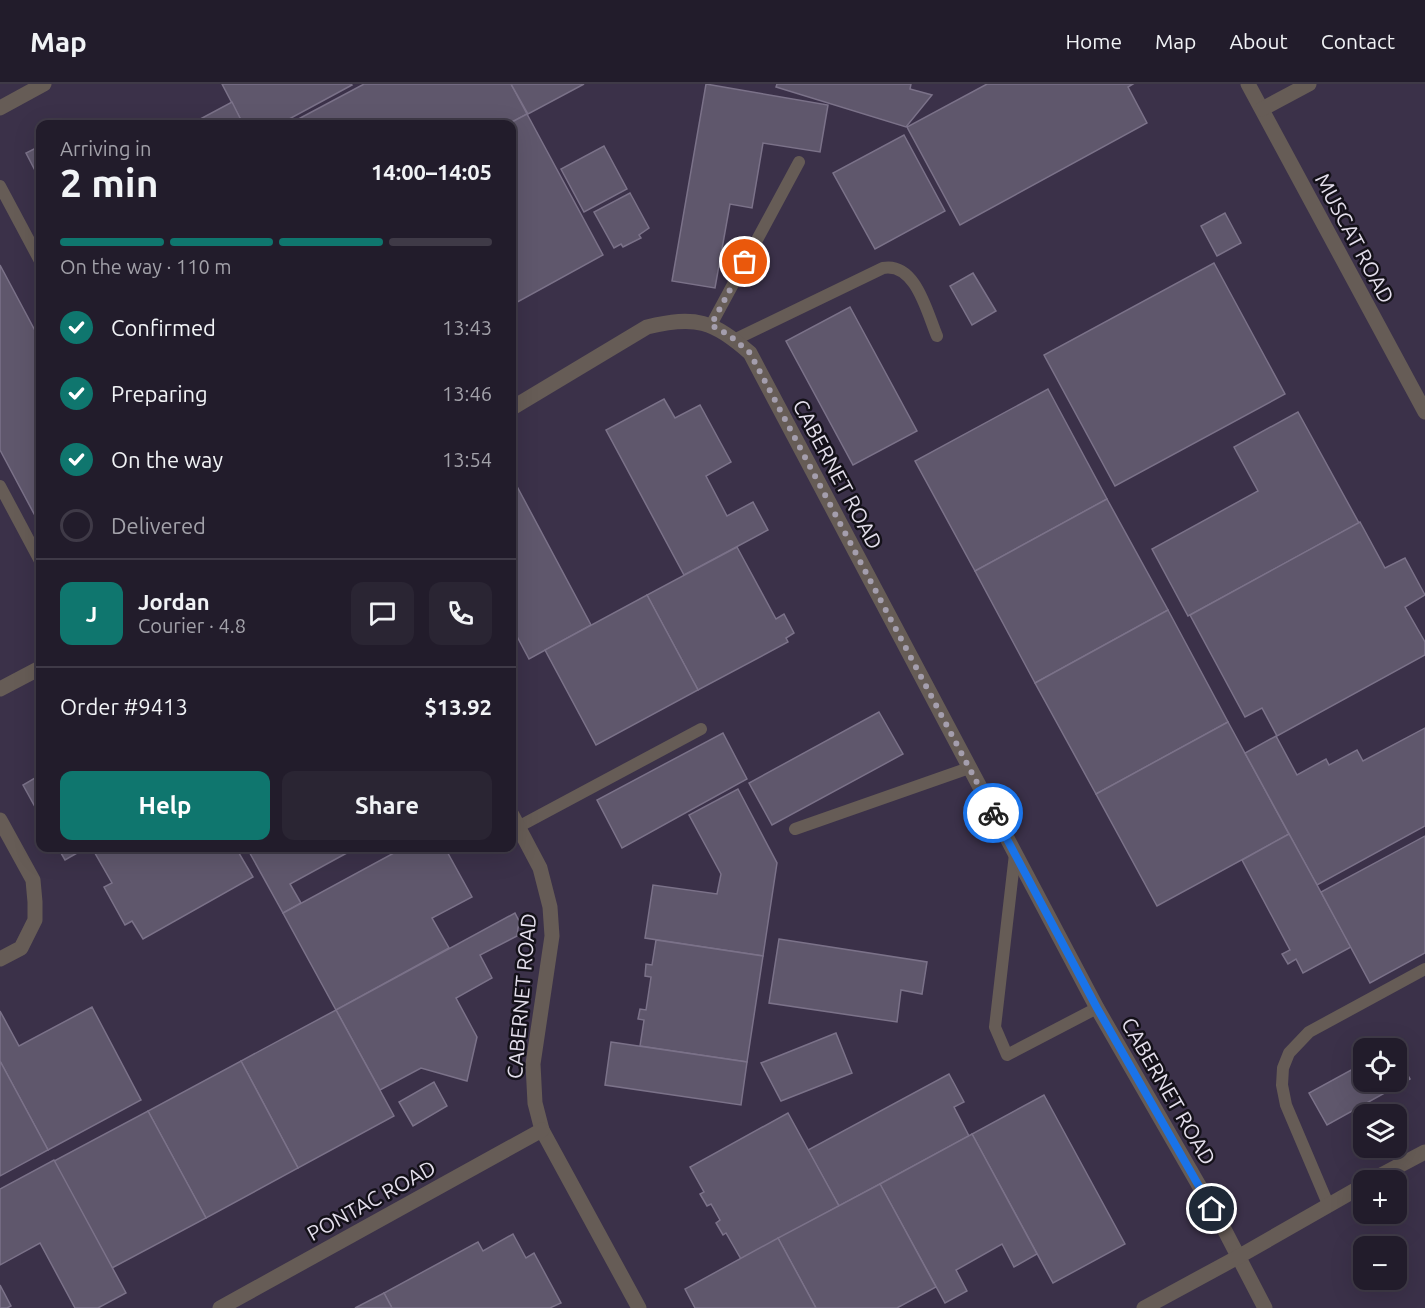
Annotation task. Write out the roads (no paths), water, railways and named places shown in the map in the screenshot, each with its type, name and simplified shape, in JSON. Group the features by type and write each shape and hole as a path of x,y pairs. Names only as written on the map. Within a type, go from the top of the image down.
{"street":[{"path":"0,108 44,84"},
{"name":"MUSCAT ROAD","path":"1248,84 1425,412"},
{"path":"1262,109 1309,84"},
{"name":"CABERNET ROAD","path":"516,406 647,327 671,321 693,321 711,325 750,353 1097,1008 1265,1308"},
{"path":"0,689 36,670"},
{"path":"0,820 33,880 35,902 34,920 25,942 21,948 0,959"},
{"name":"CABERNET ROAD","path":"516,823 540,868 550,907 552,936 533,1064 535,1103 542,1130 639,1308"},
{"name":"PONTAC ROAD","path":"220,1308 542,1130"},
{"path":"1391,1170 1425,1152"},
{"path":"1144,1308 1353,1191"}],"lane":[{"path":"711,325 799,162"},
{"path":"0,186 36,254"},
{"path":"734,340 883,268 892,267 906,273 914,281 937,336"},
{"path":"0,486 36,554"},
{"path":"516,821 701,729"},
{"path":"795,829 969,768"},
{"name":"CABERNET ROAD","path":"1015,854 994,1027 1007,1055 1097,1008"},
{"path":"1328,1204 1286,1105 1281,1085 1283,1068 1289,1053 1310,1032 1425,969"}]}
